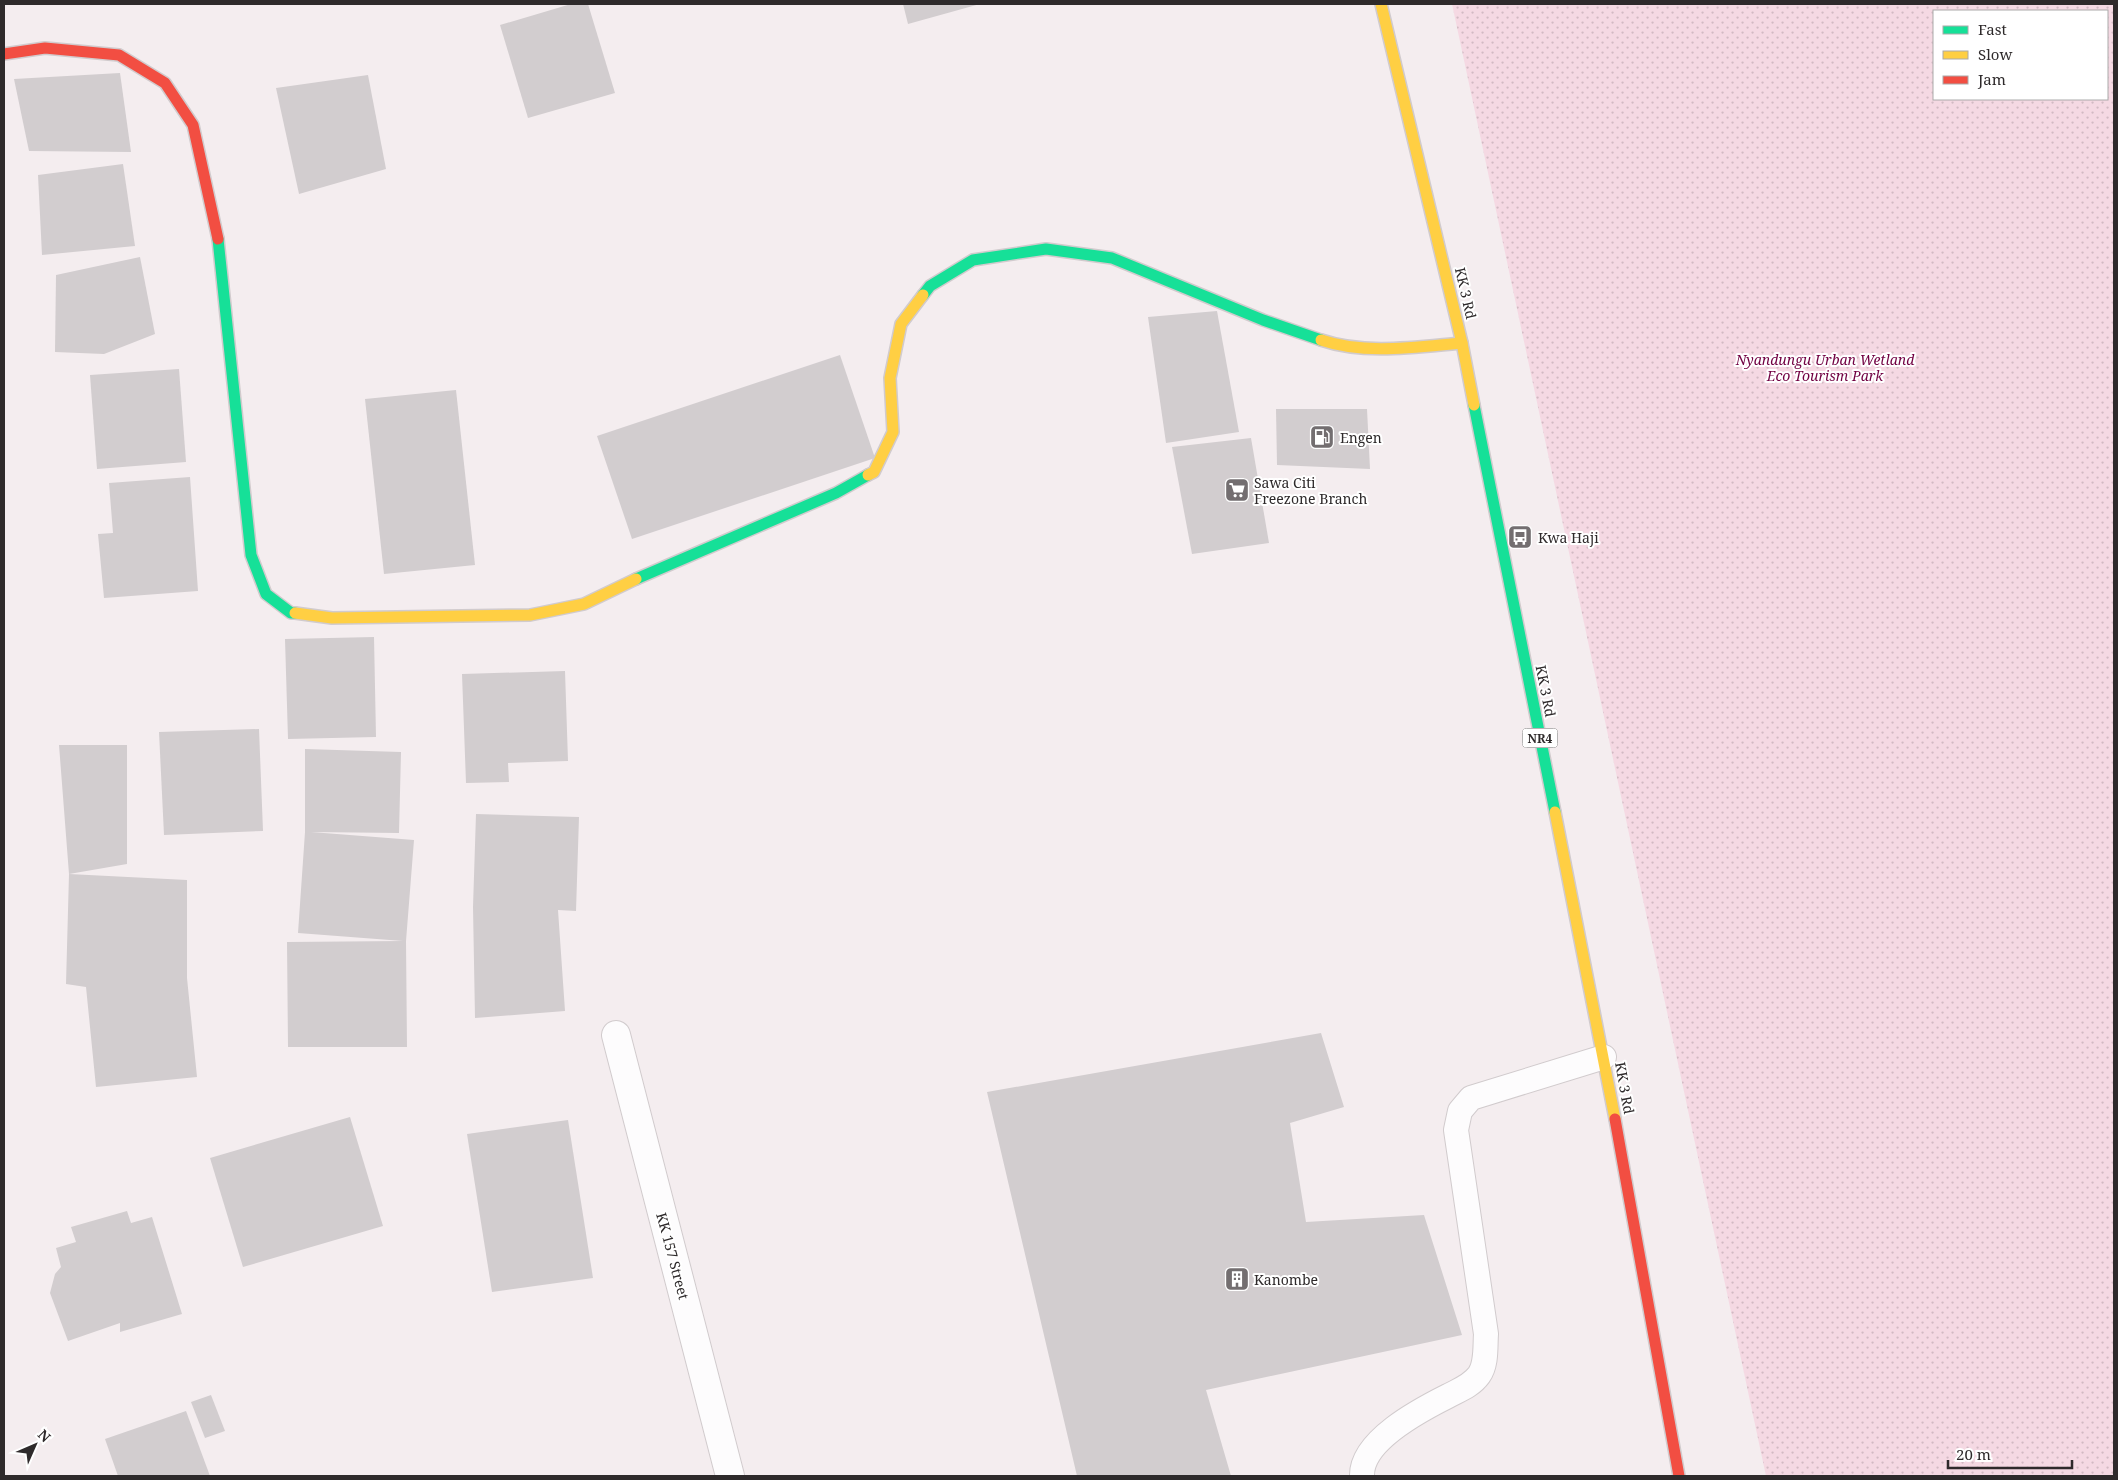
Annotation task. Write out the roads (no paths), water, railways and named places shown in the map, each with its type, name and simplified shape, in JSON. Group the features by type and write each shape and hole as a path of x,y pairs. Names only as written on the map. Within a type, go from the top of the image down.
{"main road":[{"name":"KK 3 Rd","path":"1382,4 1462,343 1604,1057 1679,1476"},
{"path":"4,54 45,48 119,55 165,83 193,125 220,247 251,555 266,594 291,613 332,618 530,615 584,604 635,579 836,493 874,472 893,432 890,378 900,324 930,286 973,260 1046,249 1112,258 1263,320 1341,347 1401,348 1462,343"}],"street":[{"name":"KK 157 Street","path":"616,1035 730,1476"}],"lane":[{"path":"1362,1476 1362,1467 1375,1447 1394,1428 1468,1386 1480,1374 1485,1359 1486,1334 1456,1130 1460,1111 1471,1098 1604,1057"}],"place":[{"name":"Engen","path":"1322,437"},
{"name":"Sawa Citi Freezone Branch","path":"1237,490"},
{"name":"Kwa Haji","path":"1520,537"},
{"name":"Kanombe","path":"1237,1279"}],"park label":[{"name":"Nyandungu Urban Wetland Eco Tourism Park","path":"1825,368"}]}
